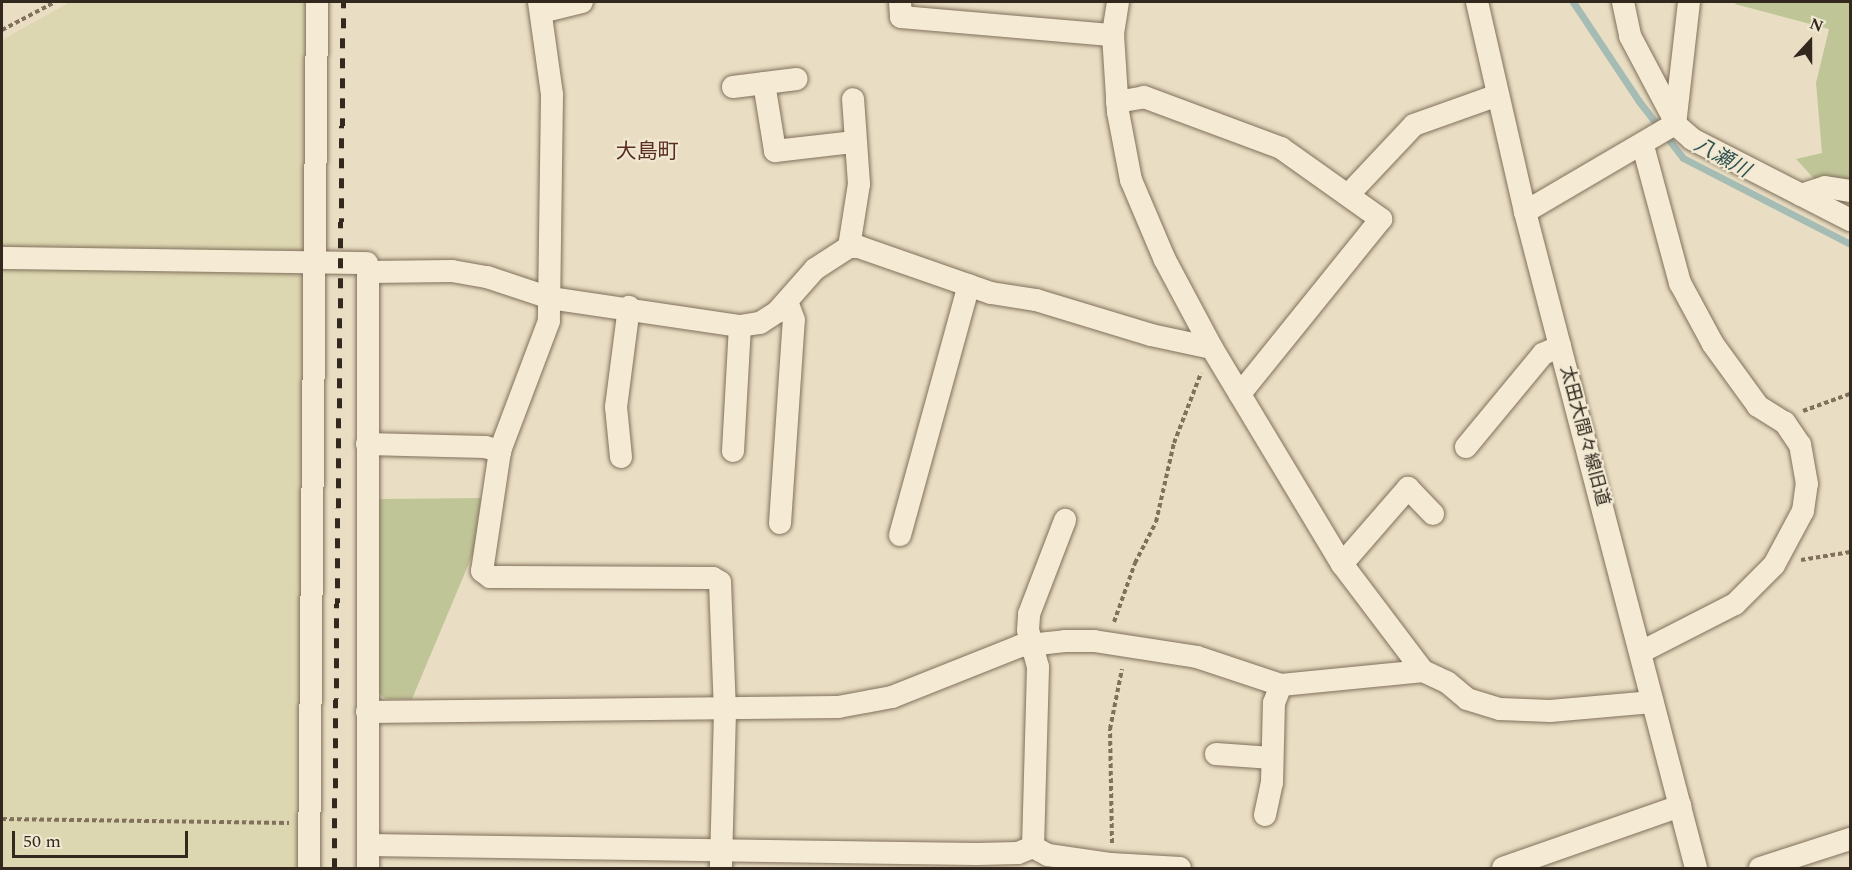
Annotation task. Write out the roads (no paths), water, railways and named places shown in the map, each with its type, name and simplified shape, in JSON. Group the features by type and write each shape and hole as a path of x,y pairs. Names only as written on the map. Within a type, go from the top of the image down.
{"street":[{"path":"309,868 317,2"},
{"path":"582,2 540,7 552,95 550,298 541,347 500,451 482,571 490,577 713,578 720,582 725,711 721,859"},
{"path":"900,2 902,17 1113,35"},
{"path":"1118,2 1113,35 1117,102 1131,180 1165,260 1212,348 1342,564 1423,671 1447,682 1467,699 1500,709 1550,711 1653,702"},
{"name":"太田大間々線旧道","path":"1477,2 1525,212 1696,868"},
{"path":"1623,2 1630,36 1675,122 1692,139 1851,220"},
{"path":"1525,212 1647,144 1675,122 1689,2"},
{"path":"733,87 796,79"},
{"path":"764,84 775,151 854,142"},
{"path":"1348,195 1414,125 1498,95"},
{"path":"1117,102 1144,97 1281,148 1381,219 1240,394"},
{"path":"842,251 859,184 854,142 853,99"},
{"path":"1641,652 1735,604 1773,565 1803,511 1808,484 1800,446 1785,423 1758,406 1713,344 1680,283 1647,144"},
{"path":"1801,195 1825,187 1851,191"},
{"path":"368,868 368,272 452,272 487,277 550,298 630,307 740,326 760,323 788,302 815,269 842,251 874,249 991,293 1036,300 1150,335 1212,348"},
{"path":"2,258 315,260 367,263"},
{"path":"900,536 969,285"},
{"path":"780,523 794,320 788,302"},
{"path":"621,457 616,407 630,307"},
{"path":"733,451 740,326"},
{"path":"1466,447 1543,354 1560,346"},
{"path":"367,444 485,447 500,451"},
{"path":"1342,564 1408,488 1433,514"},
{"path":"1033,847 1038,667 1031,645 1029,614 1066,521"},
{"path":"367,712 725,711 868,703 1031,645 1094,641 1197,657 1281,685 1423,671"},
{"path":"1265,815 1272,783 1274,703 1281,685"},
{"path":"1216,754 1272,758"},
{"path":"1503,868 1680,806"},
{"path":"1760,868 1851,839"},
{"path":"368,845 721,859 977,861 1018,853 1033,847 1048,855 1111,866 1180,868"}],"waterway":[{"name":"八瀬川","path":"1573,2 1638,100 1683,158 1850,244"}],"railway":[{"path":"334,868 343,2"}],"district":[{"name":"大島町","path":"647,152"}]}
